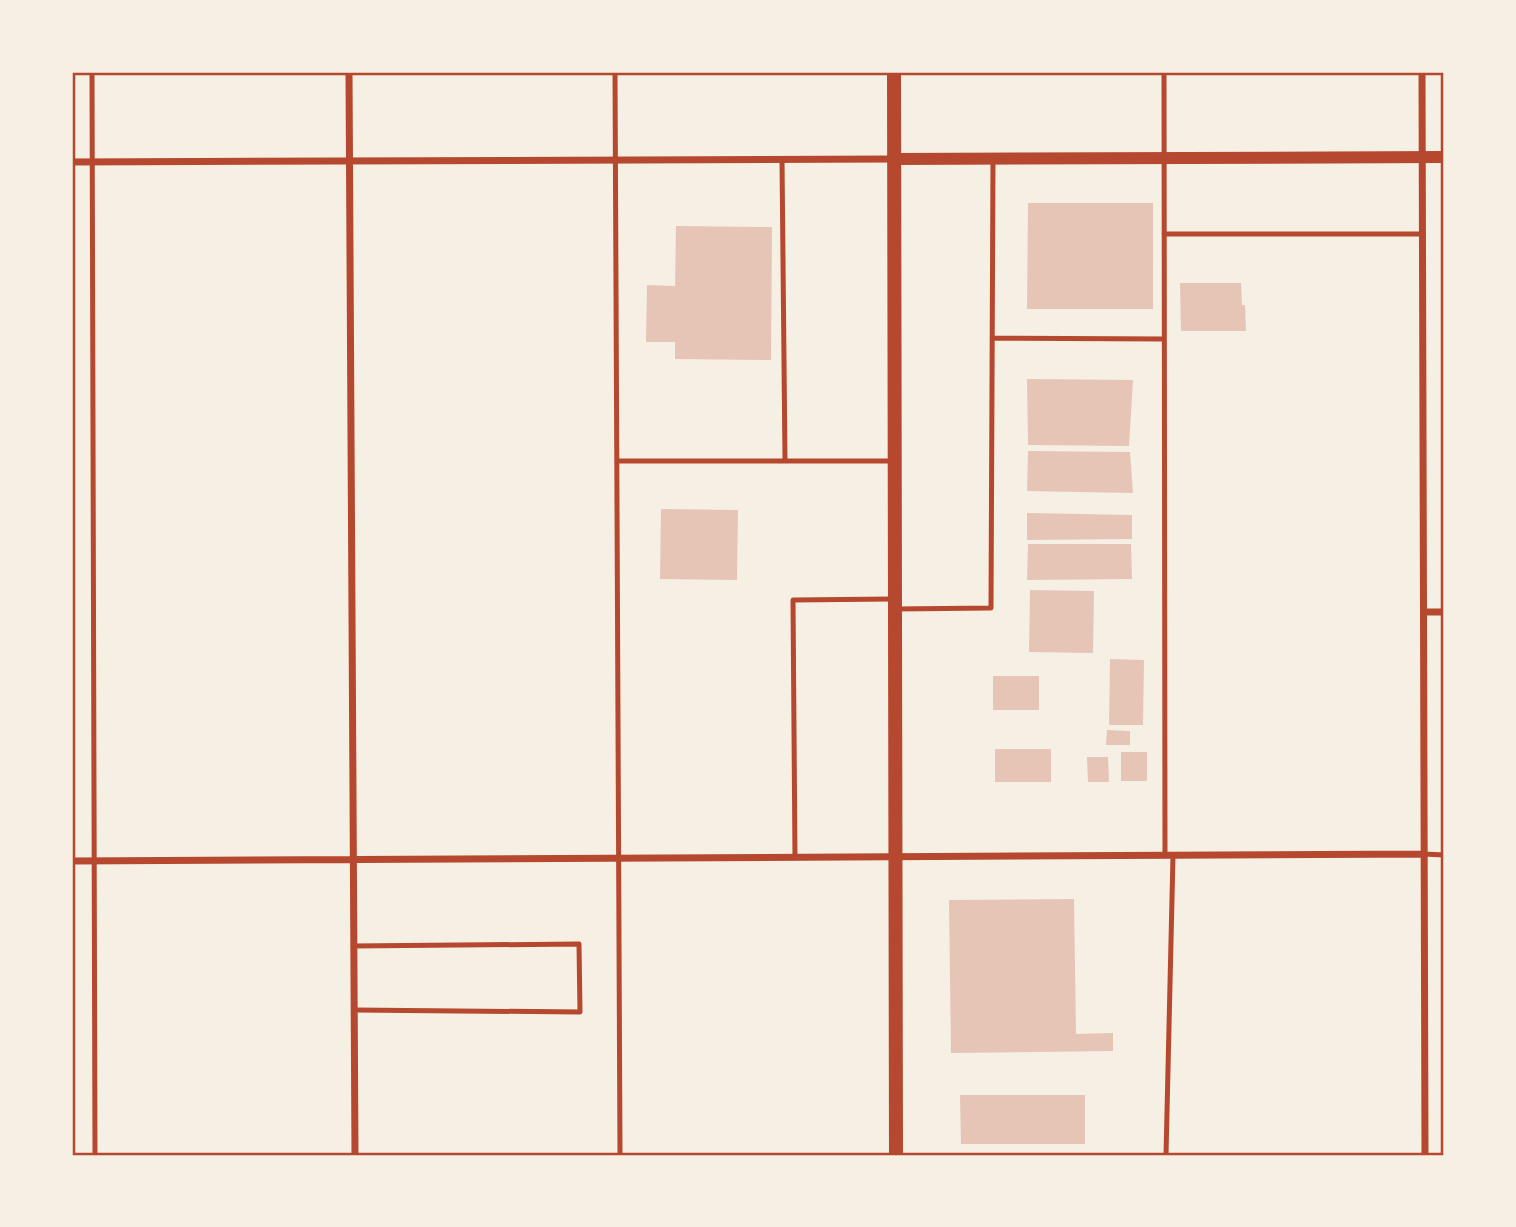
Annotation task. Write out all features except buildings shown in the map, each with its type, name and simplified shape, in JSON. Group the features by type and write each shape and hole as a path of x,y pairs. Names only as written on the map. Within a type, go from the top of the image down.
{"main road":[{"path":"894,72 896,1155"}],"street":[{"path":"349,72 355,1155"},
{"path":"1422,72 1425,1155"},
{"path":"72,162 1444,157"},
{"path":"1424,612 1444,612"},
{"path":"72,861 1424,854"}],"lane":[{"path":"92,72 95,1155"},
{"path":"615,72 620,1155"},
{"path":"1164,72 1168,856 1166,1155"},
{"path":"782,159 785,461"},
{"path":"795,858 793,600 991,608 993,159"},
{"path":"1164,234 1423,234"},
{"path":"992,338 1164,339"},
{"path":"617,461 895,461"},
{"path":"1424,854 1444,855"},
{"path":"353,946 579,944 580,1012 354,1010"}]}
